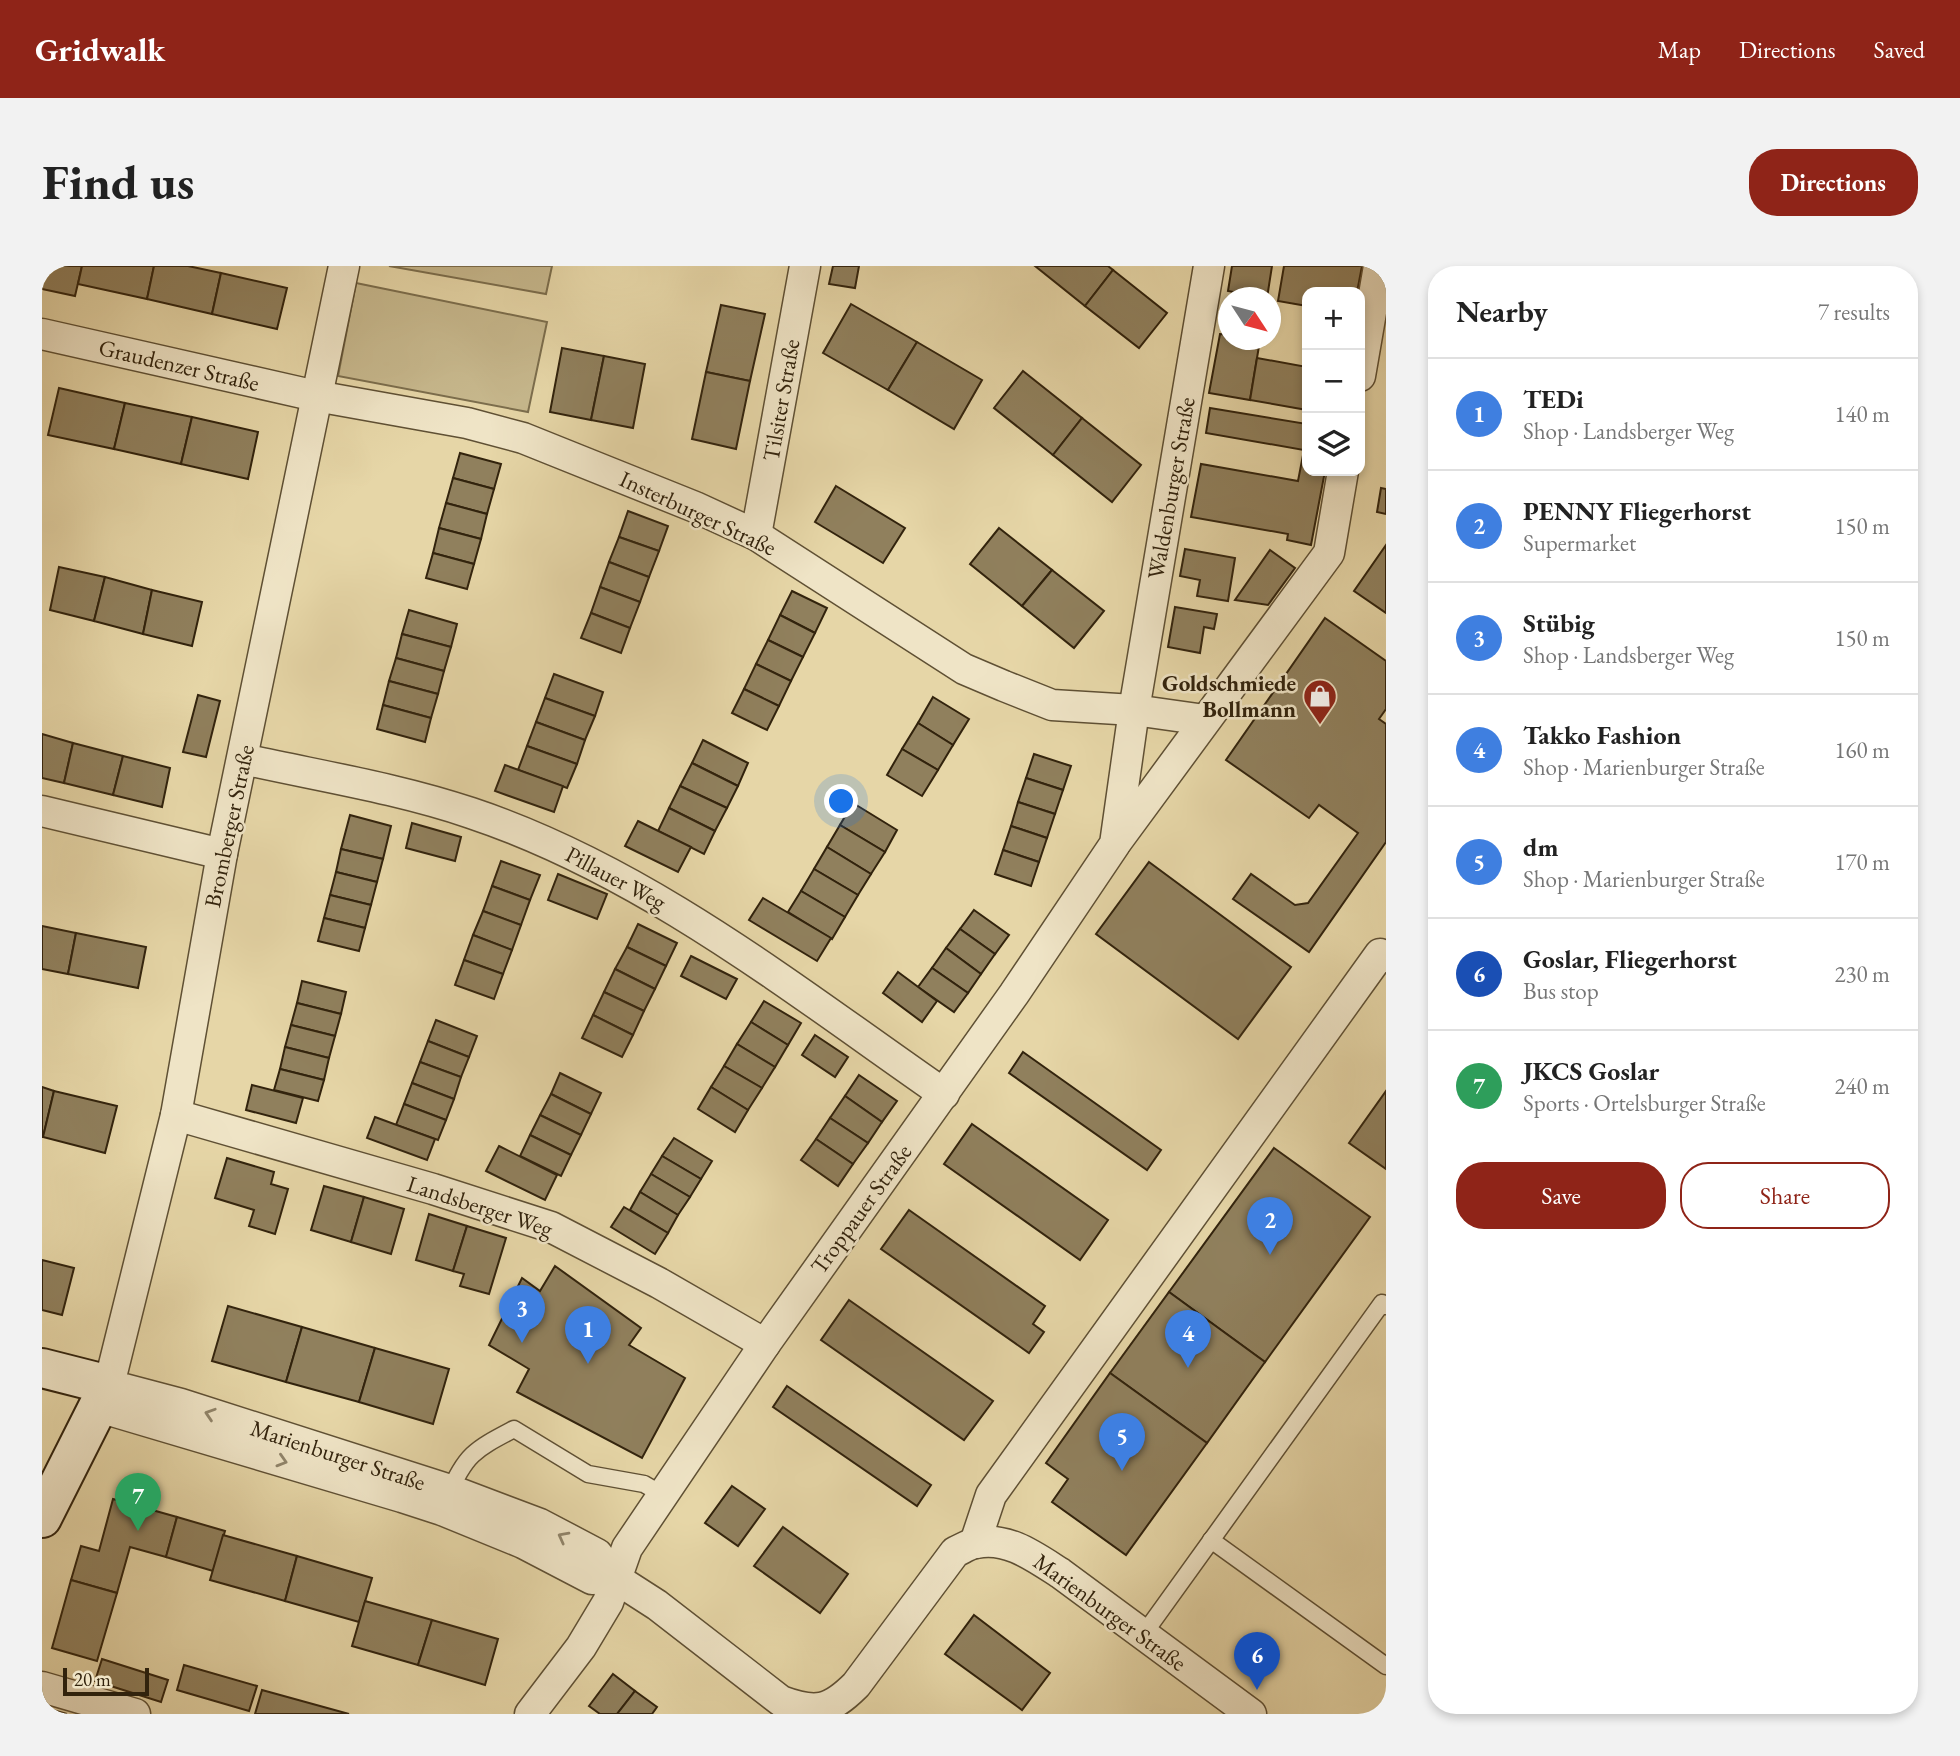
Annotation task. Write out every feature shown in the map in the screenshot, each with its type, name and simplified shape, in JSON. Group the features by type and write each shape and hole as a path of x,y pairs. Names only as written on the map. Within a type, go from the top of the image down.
{"street":[{"name":"Bromberger Straße","path":"104,1396 176,1115 222,854 344,266"},
{"name":"Tilsiter Straße","path":"756,535 805,266"},
{"name":"Waldenburger Straße","path":"1134,710 1209,266"},
{"path":"1364,350 1379,266"},
{"name":"Graudenzer Straße","path":"42,334 316,396"},
{"name":"Insterburger Straße","path":"316,396 467,423 523,438 695,507 756,535 964,669 1052,705 1134,710"},
{"name":"Troppauer Straße","path":"530,1714 581,1647 608,1602 627,1548 765,1344 1014,995 1115,844 1329,553 1342,476"},
{"path":"1134,710 1205,720"},
{"name":"Troppauer Straße","path":"1115,844 1134,710"},
{"name":"Pillauer Weg","path":"243,759 413,797 471,813 604,868 686,915 944,1094"},
{"path":"42,811 222,854"},
{"path":"975,1543 991,1495 1384,952"},
{"name":"Landsberger Weg","path":"176,1115 433,1189 551,1227 659,1283 765,1344"},
{"name":"Marienburger Straße","path":"42,1368 104,1396 446,1500 540,1524 597,1554 615,1578 657,1605 781,1701 798,1708 818,1710 840,1701 856,1685 955,1552 975,1543 1000,1542 1029,1553 1060,1573 1251,1714"},
{"name":"Marienburger Straße","path":"42,1394 104,1396"},
{"path":"42,1518 104,1396"},
{"path":"42,1687 135,1714"}],"lane":[{"path":"1143,1635 1382,1303 1386,1306"},
{"path":"446,1500 462,1466 476,1449 514,1429 588,1474 644,1484 663,1495"},
{"path":"1212,1540 1386,1667"}],"shaded area":[{"path":"389,266 552,266 546,294"},
{"path":"356,283 547,322 528,412 338,376"}],"building":[{"path":"42,266 82,266 75,296 42,289"},
{"path":"82,266 154,266 147,299 78,284"},
{"path":"154,266 188,266 221,273 212,314 147,299"},
{"path":"833,266 859,266 855,288 829,284"},
{"path":"1035,266 1108,266 1113,270 1085,306"},
{"path":"1232,266 1272,266 1269,287 1229,287"},
{"path":"1284,266 1362,266 1358,287 1302,287 1302,305 1281,302"},
{"path":"1113,270 1167,313 1139,348 1085,306"},
{"path":"221,273 287,288 277,329 212,314"},
{"path":"851,304 917,342 888,390 823,353"},
{"path":"721,305 765,314 750,381 706,372"},
{"path":"917,342 982,380 954,429 888,390"},
{"path":"1218,345 1218,350 1258,350 1250,400 1209,393"},
{"path":"562,348 604,356 591,420 550,412"},
{"path":"604,356 645,364 633,428 591,420"},
{"path":"1257,358 1302,366 1302,409 1250,400"},
{"path":"1023,371 1082,418 1053,455 994,408"},
{"path":"706,372 750,381 736,449 692,439"},
{"path":"59,388 125,403 114,449 48,435"},
{"path":"125,403 192,417 181,464 114,449"},
{"path":"1210,408 1302,423 1302,450 1206,433"},
{"path":"192,417 258,432 248,479 181,464"},
{"path":"1082,418 1141,465 1112,502 1053,455"},
{"path":"460,453 501,464 494,489 453,478"},
{"path":"1302,460 1302,476 1324,476 1311,545 1287,540 1288,534 1191,517 1201,464 1298,481"},
{"path":"453,478 494,489 487,514 446,503"},
{"path":"836,486 905,528 883,563 815,522"},
{"path":"1381,488 1386,489 1386,514 1377,512"},
{"path":"446,503 487,514 481,539 439,528"},
{"path":"628,511 668,526 659,551 619,537"},
{"path":"439,528 481,539 474,564 433,553"},
{"path":"999,528 1052,570 1022,606 970,564"},
{"path":"619,537 659,551 649,577 609,562"},
{"path":"1386,545 1386,613 1354,591"},
{"path":"1185,549 1235,558 1228,601 1197,596 1200,580 1180,576"},
{"path":"1270,550 1295,568 1268,605 1235,600"},
{"path":"433,553 474,564 467,589 426,578"},
{"path":"609,562 649,577 640,602 600,587"},
{"path":"59,567 105,577 94,621 50,610"},
{"path":"1052,570 1104,611 1074,648 1022,606"},
{"path":"105,577 152,590 143,634 94,621"},
{"path":"600,587 640,602 630,628 591,613"},
{"path":"152,590 202,602 192,646 143,634"},
{"path":"792,591 827,608 815,633 780,615"},
{"path":"1175,607 1217,614 1214,629 1204,627 1200,653 1168,647"},
{"path":"409,610 457,624 451,647 402,634"},
{"path":"591,613 630,628 621,653 581,638"},
{"path":"780,615 815,633 803,657 768,640"},
{"path":"1325,618 1386,661 1386,709 1379,719 1386,724 1386,842 1309,952 1233,899 1251,874 1295,905 1308,903 1358,833 1319,805 1309,818 1226,760"},
{"path":"402,634 451,647 444,671 396,658"},
{"path":"768,640 803,657 791,681 756,664"},
{"path":"396,658 444,671 438,694 389,681"},
{"path":"756,664 791,681 779,706 744,689"},
{"path":"554,674 603,692 595,716 545,698"},
{"path":"389,681 438,694 431,718 383,705"},
{"path":"744,689 779,706 767,730 732,713"},
{"path":"198,695 220,701 206,757 183,752"},
{"path":"933,697 969,719 953,745 918,723"},
{"path":"545,698 595,716 585,740 536,722"},
{"path":"383,705 431,718 425,742 377,729"},
{"path":"536,722 585,740 577,764 527,746"},
{"path":"918,723 953,745 938,770 902,749"},
{"path":"42,734 73,743 64,783 42,778"},
{"path":"703,740 748,763 738,786 692,763"},
{"path":"73,743 123,756 113,795 64,783"},
{"path":"527,746 577,764 567,788 518,770"},
{"path":"902,749 938,770 922,796 887,775"},
{"path":"1034,754 1071,766 1063,790 1026,778"},
{"path":"123,756 170,768 162,807 113,795"},
{"path":"692,763 738,786 727,808 680,786"},
{"path":"505,765 563,786 554,812 495,791"},
{"path":"1026,778 1063,790 1055,814 1018,802"},
{"path":"680,786 727,808 715,831 669,808"},
{"path":"1018,802 1055,814 1047,838 1011,826"},
{"path":"853,803 897,830 885,852 840,825"},
{"path":"669,808 715,831 704,854 658,831"},
{"path":"350,815 391,826 383,859 341,849"},
{"path":"638,821 691,847 678,872 625,846"},
{"path":"412,823 461,837 455,861 406,848"},
{"path":"840,825 885,852 871,874 827,847"},
{"path":"1011,826 1047,838 1039,862 1003,850"},
{"path":"827,847 871,874 858,895 814,869"},
{"path":"341,849 383,859 377,882 336,872"},
{"path":"1003,850 1039,862 1031,886 995,874"},
{"path":"501,861 540,875 530,900 492,886"},
{"path":"1149,862 1291,967 1238,1039 1096,934"},
{"path":"814,869 858,895 845,917 801,891"},
{"path":"336,872 377,882 371,905 330,895"},
{"path":"558,874 607,894 597,919 548,900"},
{"path":"492,886 530,900 521,925 483,911"},
{"path":"801,891 845,917 832,939 788,912"},
{"path":"330,895 371,905 365,928 324,918"},
{"path":"763,898 831,938 817,961 749,920"},
{"path":"974,910 1009,935 995,954 960,929"},
{"path":"483,911 521,925 512,950 473,935"},
{"path":"324,918 365,928 359,951 318,941"},
{"path":"638,924 677,943 666,966 627,947"},
{"path":"42,926 76,933 68,974 42,969"},
{"path":"960,929 995,954 981,974 946,948"},
{"path":"76,933 146,947 138,988 68,974"},
{"path":"473,935 512,950 503,974 464,960"},
{"path":"627,947 666,966 655,989 615,969"},
{"path":"946,948 981,974 968,993 932,968"},
{"path":"691,956 737,979 726,999 681,976"},
{"path":"464,960 503,974 494,999 455,985"},
{"path":"932,968 968,993 954,1012 918,987"},
{"path":"615,969 655,989 644,1011 604,992"},
{"path":"898,972 937,1001 922,1022 883,993"},
{"path":"302,981 346,992 341,1014 297,1003"},
{"path":"604,992 644,1011 633,1035 593,1015"},
{"path":"764,1001 801,1023 788,1045 751,1022"},
{"path":"297,1003 341,1014 335,1036 291,1025"},
{"path":"593,1015 633,1035 622,1057 582,1038"},
{"path":"436,1020 477,1036 469,1057 428,1041"},
{"path":"751,1022 788,1045 775,1067 737,1044"},
{"path":"291,1025 335,1036 329,1058 285,1047"},
{"path":"815,1035 848,1057 835,1077 802,1055"},
{"path":"428,1041 469,1057 461,1077 420,1062"},
{"path":"737,1044 775,1067 762,1088 724,1066"},
{"path":"285,1047 329,1058 324,1080 280,1069"},
{"path":"1023,1052 1161,1150 1147,1170 1009,1073"},
{"path":"420,1062 461,1077 454,1099 412,1083"},
{"path":"724,1066 762,1088 748,1110 711,1087"},
{"path":"280,1069 324,1080 318,1101 274,1090"},
{"path":"560,1073 601,1093 591,1114 551,1094"},
{"path":"859,1075 897,1101 882,1122 845,1096"},
{"path":"412,1083 454,1099 446,1120 404,1104"},
{"path":"252,1085 303,1098 296,1123 246,1110"},
{"path":"42,1087 54,1091 43,1137 42,1137"},
{"path":"711,1087 748,1110 735,1132 698,1109"},
{"path":"54,1091 117,1106 105,1153 43,1137"},
{"path":"1386,1091 1386,1169 1349,1143"},
{"path":"551,1094 591,1114 581,1135 540,1115"},
{"path":"845,1096 882,1122 868,1143 830,1118"},
{"path":"404,1104 446,1120 438,1140 396,1125"},
{"path":"540,1115 581,1135 571,1155 530,1135"},
{"path":"375,1117 435,1139 427,1160 367,1138"},
{"path":"830,1118 868,1143 853,1164 816,1139"},
{"path":"972,1124 1108,1220 1080,1260 944,1164"},
{"path":"530,1135 571,1155 561,1176 520,1156"},
{"path":"674,1138 712,1161 701,1179 662,1156"},
{"path":"816,1139 853,1164 838,1186 801,1160"},
{"path":"499,1146 557,1175 545,1200 486,1171"},
{"path":"1274,1148 1370,1217 1265,1362 1169,1292"},
{"path":"662,1156 701,1179 690,1197 651,1174"},
{"path":"227,1158 274,1172 271,1184 288,1189 275,1234 249,1226 254,1210 215,1198"},
{"path":"651,1174 690,1197 678,1215 640,1192"},
{"path":"324,1186 364,1197 351,1242 311,1230"},
{"path":"640,1192 678,1215 668,1233 630,1210"},
{"path":"364,1197 404,1209 391,1254 351,1242"},
{"path":"624,1207 668,1233 655,1254 611,1227"},
{"path":"909,1210 1045,1306 1033,1324 1044,1332 1029,1353 881,1249"},
{"path":"429,1214 467,1226 453,1271 416,1260"},
{"path":"467,1226 506,1238 489,1294 460,1286 464,1274 453,1271"},
{"path":"42,1260 74,1268 62,1315 42,1310"},
{"path":"555,1266 641,1328 629,1345 685,1378 642,1458 517,1392 529,1369 489,1345 522,1278 540,1291"},
{"path":"1169,1292 1265,1362 1207,1443 1110,1373"},
{"path":"849,1300 993,1401 964,1440 821,1340"},
{"path":"228,1306 302,1327 286,1382 212,1361"},
{"path":"302,1327 375,1348 359,1402 286,1382"},
{"path":"375,1348 449,1369 433,1424 359,1402"},
{"path":"1110,1373 1207,1443 1126,1555 1052,1502 1068,1479 1046,1463"},
{"path":"787,1386 931,1485 917,1506 773,1407"},
{"path":"732,1486 765,1509 738,1546 705,1523"},
{"path":"113,1499 177,1517 166,1557 130,1547 117,1593 71,1580 81,1546 99,1551"},
{"path":"177,1517 225,1531 213,1571 166,1557"},
{"path":"783,1527 848,1574 820,1613 754,1566"},
{"path":"223,1535 297,1556 285,1601 210,1580"},
{"path":"297,1556 372,1578 359,1622 285,1601"},
{"path":"71,1580 117,1593 97,1661 52,1648"},
{"path":"365,1601 432,1620 418,1665 352,1646"},
{"path":"974,1615 1050,1673 1022,1710 945,1654"},
{"path":"432,1620 498,1639 485,1685 418,1665"},
{"path":"102,1659 168,1680 161,1702 95,1681"},
{"path":"184,1665 257,1686 249,1711 177,1690"},
{"path":"613,1674 635,1691 617,1714 600,1714 589,1706"},
{"path":"262,1690 349,1714 255,1714"},
{"path":"635,1691 657,1707 652,1714 617,1714"},
{"path":"42,1707 67,1714 42,1714"}],"place":[{"name":"Goldschmiede Bollmann","path":"1320,726"},
{"name":"PENNY Fliegerhorst","path":"1270,1255"},
{"name":"Stübig","path":"522,1343"},
{"name":"TEDi","path":"588,1364"},
{"name":"Takko Fashion","path":"1188,1368"},
{"name":"dm","path":"1122,1471"},
{"name":"JKCS Goslar","path":"138,1531"},
{"name":"Goslar, Fliegerhorst","path":"1257,1690"}]}
